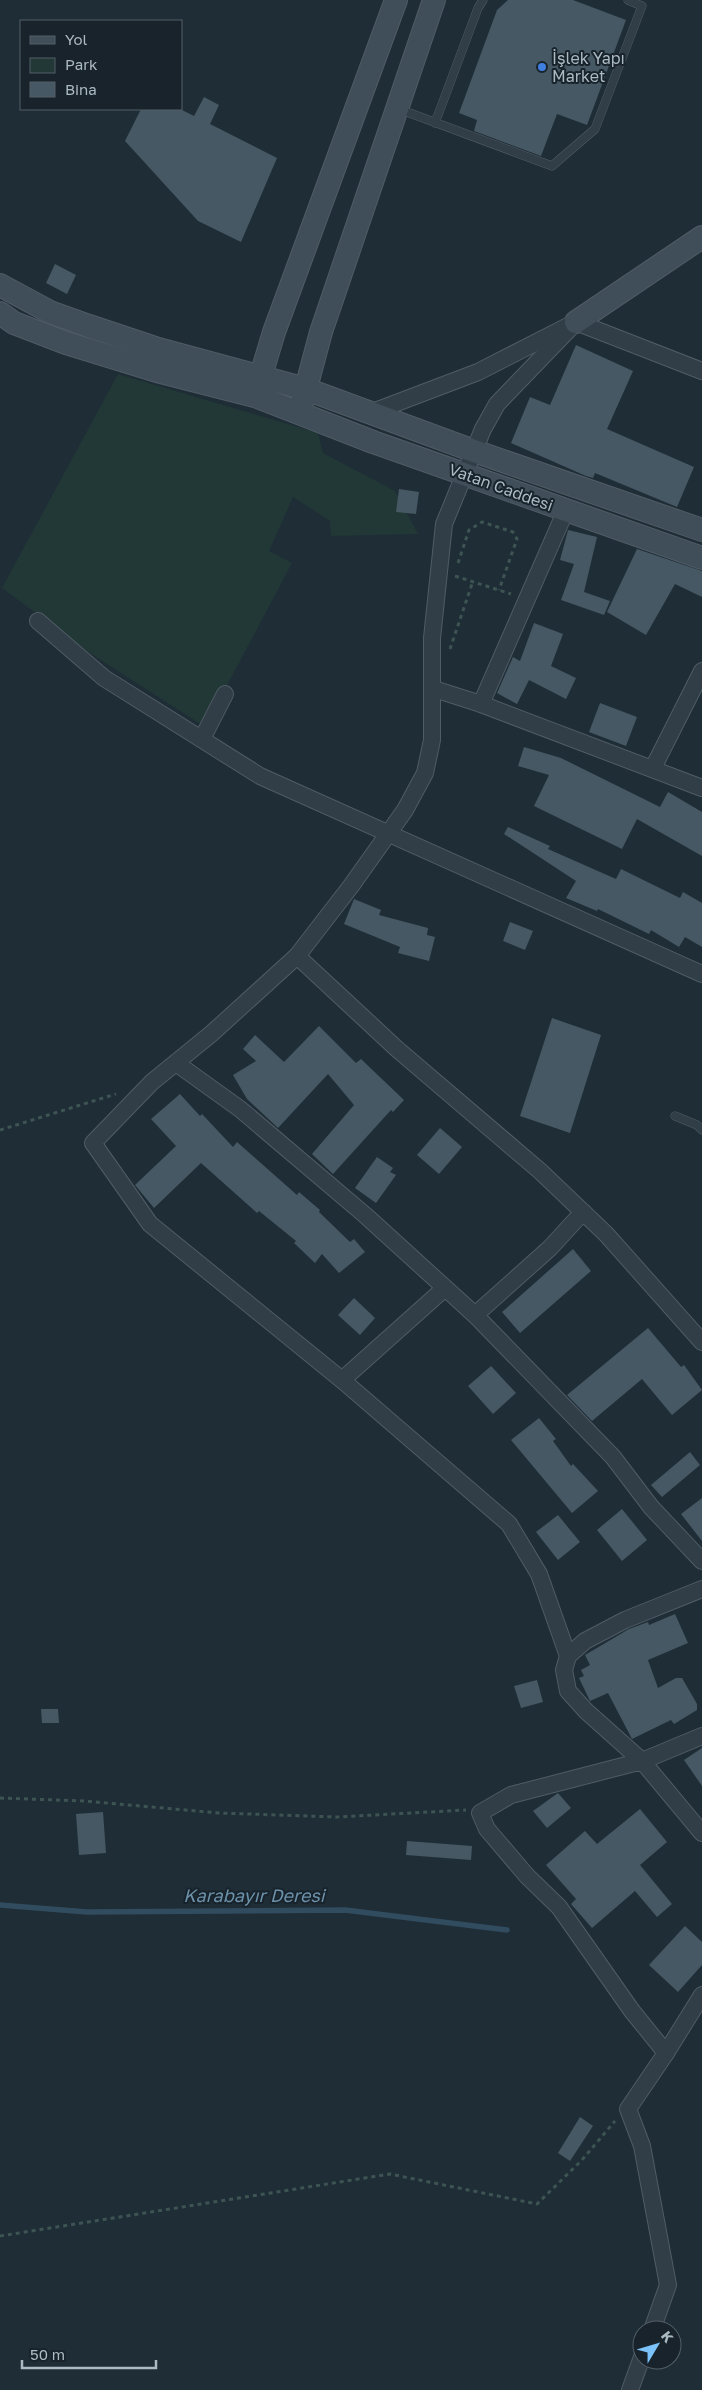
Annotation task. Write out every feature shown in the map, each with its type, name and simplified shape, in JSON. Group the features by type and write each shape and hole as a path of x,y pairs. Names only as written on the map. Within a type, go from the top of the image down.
{"main road":[{"path":"258,387 274,332 396,0"},
{"path":"300,414 321,332 434,0"},
{"path":"576,322 702,237"},
{"path":"0,284 50,312 258,387"},
{"path":"0,313 14,323 66,343 157,371 258,387"},
{"name":"Vatan Caddesi","path":"258,387 306,389 474,451 702,530"},
{"name":"Vatan Caddesi","path":"258,387 300,414 702,558"}],"street":[{"path":"370,413 478,372 576,322 702,371"},
{"path":"568,1656 539,1574 509,1524 342,1380 150,1224 93,1143 152,1082 211,1034 297,956 352,886 405,810 425,774 432,740 434,689 432,638 444,524 483,429 497,404 576,322"},
{"path":"481,704 566,510"},
{"path":"38,621 104,678 260,776 702,974"},
{"path":"652,768 702,671"},
{"path":"434,689 481,704 702,788"},
{"path":"202,739 225,694"},
{"path":"297,956 397,1049 540,1171 606,1234 700,1336"},
{"path":"176,1063 240,1109 365,1215 475,1315 613,1458 651,1507 702,1561"},
{"path":"475,1315 550,1248 583,1212"},
{"path":"342,1380 445,1288"},
{"path":"702,1589 624,1620 585,1641 568,1656 564,1670 568,1691 586,1711 642,1761 702,1834"},
{"path":"666,2053 632,2011 558,1906 527,1876 487,1829 480,1814 511,1795 642,1761 702,1736"},
{"path":"656,2320 668,2285 642,2146 628,2109 702,1995"},
{"path":"630,2390 637,2370"}],"lane":[{"path":"435,123 478,8 483,0"},
{"path":"397,109 552,166 594,129 642,6 628,0"},
{"path":"675,1116 697,1125 702,1130"}],"path":[{"path":"454,575 469,530 482,522 506,529 513,532 517,539 499,590"},
{"path":"438,570 527,599"},
{"path":"448,653 473,581"},
{"path":"0,1130 152,1082"},
{"path":"0,1798 84,1801 228,1814 337,1817 462,1808 480,1814"},
{"path":"0,2236 390,2174 537,2204 582,2160 628,2109"}],"green space":[{"path":"118,374 318,433 323,453 395,491 418,534 331,536 330,521 293,497 269,551 292,563 205,727 87,651 2,588"}],"building":[{"name":"İşlek Yapı Market","path":"508,0 573,0 626,20 587,125 557,114 541,156 474,131 477,120 459,113 497,10"},
{"path":"204,97 219,105 210,124 277,158 241,242 198,221 125,141 140,110 182,110 194,116"},
{"path":"55,264 76,275 67,294 46,283"},
{"path":"576,345 633,371 607,429 694,467 677,507 595,473 593,478 586,476 511,443 530,397 550,405"},
{"path":"399,489 419,492 416,514 396,512"},
{"path":"568,530 597,537 584,592 610,601 604,615 561,600 574,564 560,560"},
{"path":"637,549 702,571 702,597 675,584 646,635 607,612"},
{"path":"534,623 563,634 551,666 576,678 566,699 529,680 517,704 497,693 513,657 520,661"},
{"path":"600,703 637,717 626,746 589,732"},
{"path":"524,747 561,758 660,807 668,792 702,812 702,856 637,819 622,849 534,806 549,775 518,766"},
{"path":"508,827 550,846 548,849 616,879 621,869 680,898 683,892 702,903 702,947 685,937 679,947 651,930 649,934 598,909 597,911 566,898 576,881 504,834"},
{"path":"354,899 381,910 379,915 428,928 427,935 435,937 429,961 398,953 400,947 344,924"},
{"path":"510,922 533,931 525,950 503,941"},
{"path":"552,1018 601,1035 570,1133 520,1116"},
{"path":"319,1026 356,1063 361,1059 404,1100 393,1112 391,1110 333,1174 312,1154 354,1105 328,1074 278,1128 247,1099 233,1075 256,1061 243,1049 255,1035 284,1062"},
{"path":"180,1094 233,1147 237,1142 297,1195 299,1192 320,1210 319,1212 350,1242 354,1239 365,1252 339,1273 322,1254 315,1263 294,1243 296,1241 259,1211 257,1213 201,1163 154,1208 135,1185 176,1146 151,1119"},
{"path":"440,1128 462,1147 439,1174 417,1155"},
{"path":"377,1157 393,1168 390,1172 396,1175 376,1203 355,1188"},
{"path":"573,1249 591,1271 520,1333 502,1312"},
{"path":"354,1298 375,1318 360,1335 338,1315"},
{"path":"648,1328 681,1367 684,1365 702,1390 672,1415 642,1379 592,1421 567,1395"},
{"path":"491,1366 516,1393 493,1414 468,1386"},
{"path":"539,1418 556,1439 553,1441 571,1466 573,1464 598,1491 572,1513 511,1440"},
{"path":"690,1452 700,1465 662,1497 651,1485"},
{"path":"702,1498 702,1541 681,1514"},
{"path":"622,1509 647,1540 622,1561 597,1530"},
{"path":"558,1515 580,1542 558,1560 536,1532"},
{"path":"675,1614 688,1643 648,1660 658,1688 676,1678 682,1678 697,1704 697,1710 674,1724 671,1720 632,1739 608,1693 590,1701 579,1678 584,1676 581,1670 590,1665 585,1655 629,1629 648,1622 649,1625"},
{"path":"537,1680 543,1702 521,1708 514,1686"},
{"path":"41,1709 58,1709 59,1723 42,1723"},
{"path":"702,1748 702,1786 684,1760"},
{"path":"558,1793 571,1808 547,1828 533,1811"},
{"path":"640,1809 667,1842 640,1865 672,1904 657,1917 635,1891 592,1928 571,1904 576,1899 546,1865 585,1831 597,1844"},
{"path":"103,1812 106,1853 79,1855 76,1814"},
{"path":"407,1841 472,1846 471,1860 406,1855"},
{"path":"685,1926 702,1942 702,1965 678,1992 649,1965"},
{"path":"580,2117 593,2126 570,2161 558,2153"}],"waterway":[{"name":"Karabayır Deresi","path":"0,1905 87,1912 345,1910 507,1930"}],"place":[{"name":"İşlek Yapı Market","path":"542,67"}]}
